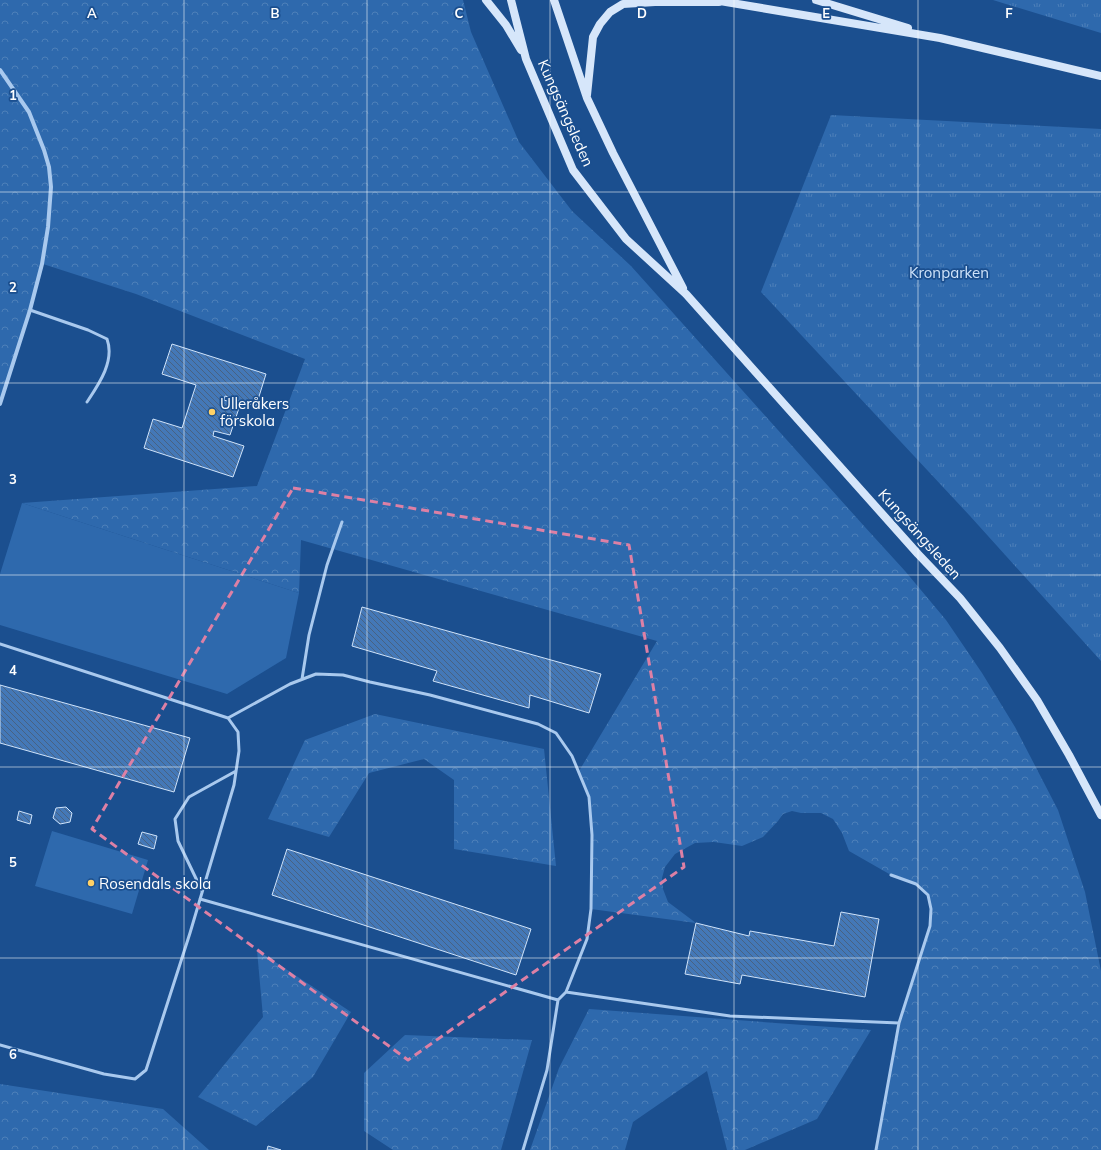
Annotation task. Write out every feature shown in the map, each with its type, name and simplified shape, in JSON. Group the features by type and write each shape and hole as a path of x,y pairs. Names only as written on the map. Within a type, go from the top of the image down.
{"main road":[{"path":"486,0 506,25 526,59"},
{"name":"Kungsängsleden","path":"511,0 526,59 573,170 626,238 686,294 918,554 960,598 1000,648 1037,700 1069,755 1101,815"},
{"name":"Kungsängsleden","path":"554,0 587,98 613,153 686,294"},
{"path":"714,0 940,38"},
{"path":"816,0 940,38 1101,76"},
{"path":"587,98 593,37 600,24 610,12 623,4 655,2 724,2"}],"street":[{"path":"0,70 29,112 49,166 51,187 48,227 42,264 30,310 0,404"}],"lane":[{"path":"30,310 88,330 107,339 109,346 107,367 100,383 87,402"},
{"path":"302,679 309,635 327,565 342,522"},
{"path":"0,644 228,718 238,732 239,751 234,785 148,1067 135,1080 104,1074 0,1045"},
{"path":"228,718 302,679 316,674 343,674 370,682 430,695 538,724 556,733 572,756 589,798 592,835 591,909 587,939 566,992 558,1000 547,1070 524,1150"},
{"path":"202,892 178,841 175,819 189,797 236,771"},
{"path":"876,1150 899,1023 930,926 931,909 928,895 916,884 891,875"},
{"path":"200,899 558,1000"},
{"path":"566,992 730,1016 899,1023"}],"highlighted area":[{"path":"293,488 629,545 684,867 408,1060 92,829"}],"green space":[{"path":"0,0 463,0 471,32 519,142 572,211 631,266 905,571 946,620 982,673 1015,727 1058,810 1085,892 1101,971 1101,1150 876,1150 899,1023 930,926 931,909 928,895 916,884 891,875 849,851 842,833 833,819 821,813 801,813 792,811 783,814 763,837 742,846 714,842 695,843 675,854 665,867 662,878 663,889 668,902 696,923 591,909 592,835 589,797 579,771 657,641 301,540 299,593 22,503 257,486 305,359 136,294 43,264 0,404"},
{"path":"993,0 1101,0 1101,33"},
{"name":"Kronparken","path":"831,115 1101,129 1101,661 970,516 761,292"},
{"path":"22,503 299,593 286,658 227,694 0,625 0,574"},
{"path":"375,714 544,749 556,866 454,849 454,780 424,759 369,773 329,837 268,819 305,740"},
{"path":"52,831 148,860 132,914 35,886"},
{"path":"257,950 351,1012 313,1077 256,1126 198,1097 263,1017"},
{"path":"589,1009 871,1030 817,1119 745,1150 727,1150 707,1071 633,1122 625,1150 530,1150 559,1068"},
{"path":"405,1035 532,1040 501,1150 393,1150 364,1131 364,1073"},
{"path":"0,1084 163,1109 209,1150 0,1150"}],"building":[{"name":"Ulleråkers förskola","path":"172,344 266,374 256,406 225,396 224,400 240,405 230,435 214,431 213,436 244,446 233,477 144,448 153,419 182,428 196,385 162,374"},
{"path":"362,607 601,674 589,713 530,695 529,708 433,681 437,671 352,646"},
{"path":"0,685 190,738 174,792 0,743"},
{"path":"66,807 72,813 70,822 60,824 53,818 56,808"},
{"path":"19,811 32,815 30,824 17,820"},
{"path":"142,832 157,836 154,849 138,844"},
{"path":"287,849 531,929 516,975 272,895"},
{"path":"841,912 879,919 865,997 742,975 740,984 685,974 696,923 749,936 750,931 834,946"},
{"path":"268,1146 281,1150 267,1150"}],"place":[{"name":"Ulleråkers förskola","path":"212,412"},
{"name":"Rosendals skola","path":"91,883"}]}
